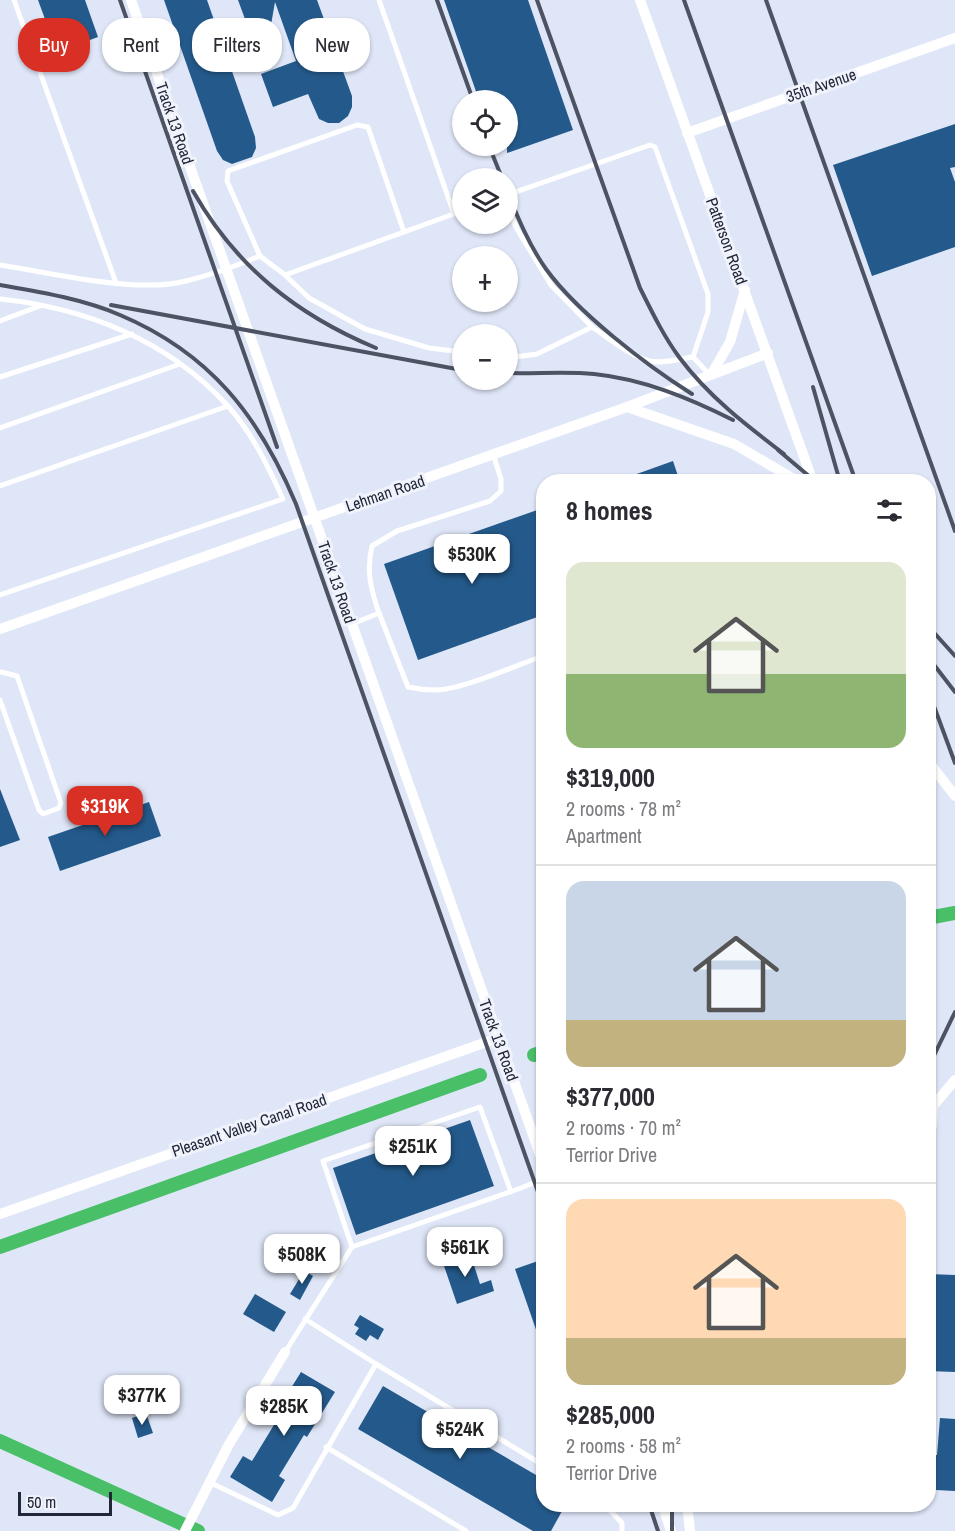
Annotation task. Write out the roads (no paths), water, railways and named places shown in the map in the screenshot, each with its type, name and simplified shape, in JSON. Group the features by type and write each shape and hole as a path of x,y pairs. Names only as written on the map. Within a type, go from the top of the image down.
{"street":[{"name":"Track 13 Road","path":"131,0 536,1144"},
{"name":"Patterson Road","path":"640,0 810,474"},
{"name":"35th Avenue","path":"687,133 955,38"},
{"path":"710,375 730,342 745,290"},
{"name":"Lehman Road","path":"1,625 314,518 627,407 768,353"},
{"path":"627,407 734,444 785,474"},
{"path":"936,771 955,796"},
{"name":"Pleasant Valley Canal Road","path":"0,1214 498,1038"},
{"path":"936,1103 955,1080"},
{"path":"185,1531 228,1446 285,1352"},
{"path":"665,1512 671,1531"},
{"path":"688,1512 690,1531"}],"lane":[{"path":"14,0 116,283"},
{"path":"379,0 452,208"},
{"path":"404,232 368,127 357,125 228,171 227,181 260,256 285,275 309,298 365,329 429,348 452,351"},
{"path":"518,191 650,144 655,147 708,294 708,312 693,357"},
{"path":"285,275 452,215"},
{"path":"518,231 551,285 592,327 650,361 693,357"},
{"path":"0,265 116,283 167,284 185,282 260,256"},
{"path":"0,299 42,305 99,319 132,334 180,364 198,377 228,406 261,455 283,499 0,595"},
{"path":"0,321 42,305"},
{"path":"518,357 537,354 592,327"},
{"path":"0,377 132,334"},
{"path":"693,357 710,375"},
{"path":"0,428 180,364"},
{"path":"0,486 228,406"},
{"path":"493,454 501,479 501,491 490,501 397,531 380,540 372,546 368,564 371,588 408,687 438,691 462,685 536,659"},
{"path":"351,624 379,613"},
{"path":"0,672 17,676 62,803 59,807 43,813 39,810 0,700"},
{"path":"352,1247 323,1161 480,1107 511,1192"},
{"path":"285,1352 352,1247 536,1182"},
{"path":"305,1319 536,1461"},
{"path":"209,1482 278,1515 293,1508 376,1364"},
{"path":"326,1448 466,1531"},
{"path":"612,1512 622,1523 623,1531"}],"waterway":[{"path":"936,917 955,913"},
{"path":"0,1247 480,1075"},
{"path":"0,1441 198,1531"}],"railway":[{"path":"120,0 277,447"},
{"path":"437,0 469,90"},
{"path":"537,0 640,288 658,323 679,357 702,385 784,454"},
{"path":"684,0 853,474"},
{"path":"766,0 935,474"},
{"path":"493,156 498,168"},
{"path":"193,191 229,243 271,286 320,320 376,348"},
{"path":"518,216 546,269 575,303 613,337 692,394"},
{"path":"0,285 91,305 152,330 205,368 228,391 266,443 296,504 536,1186"},
{"path":"111,305 452,368"},
{"path":"518,373 583,373 630,380 683,397 733,420"},
{"path":"813,387 838,474"},
{"path":"778,450 806,474"},
{"path":"936,478 955,531"},
{"path":"936,635 955,656"},
{"path":"936,667 955,692"},
{"path":"936,712 955,763"},
{"path":"936,1051 955,1012"},
{"path":"652,1512 658,1531"},
{"path":"672,1512 672,1531"}]}
